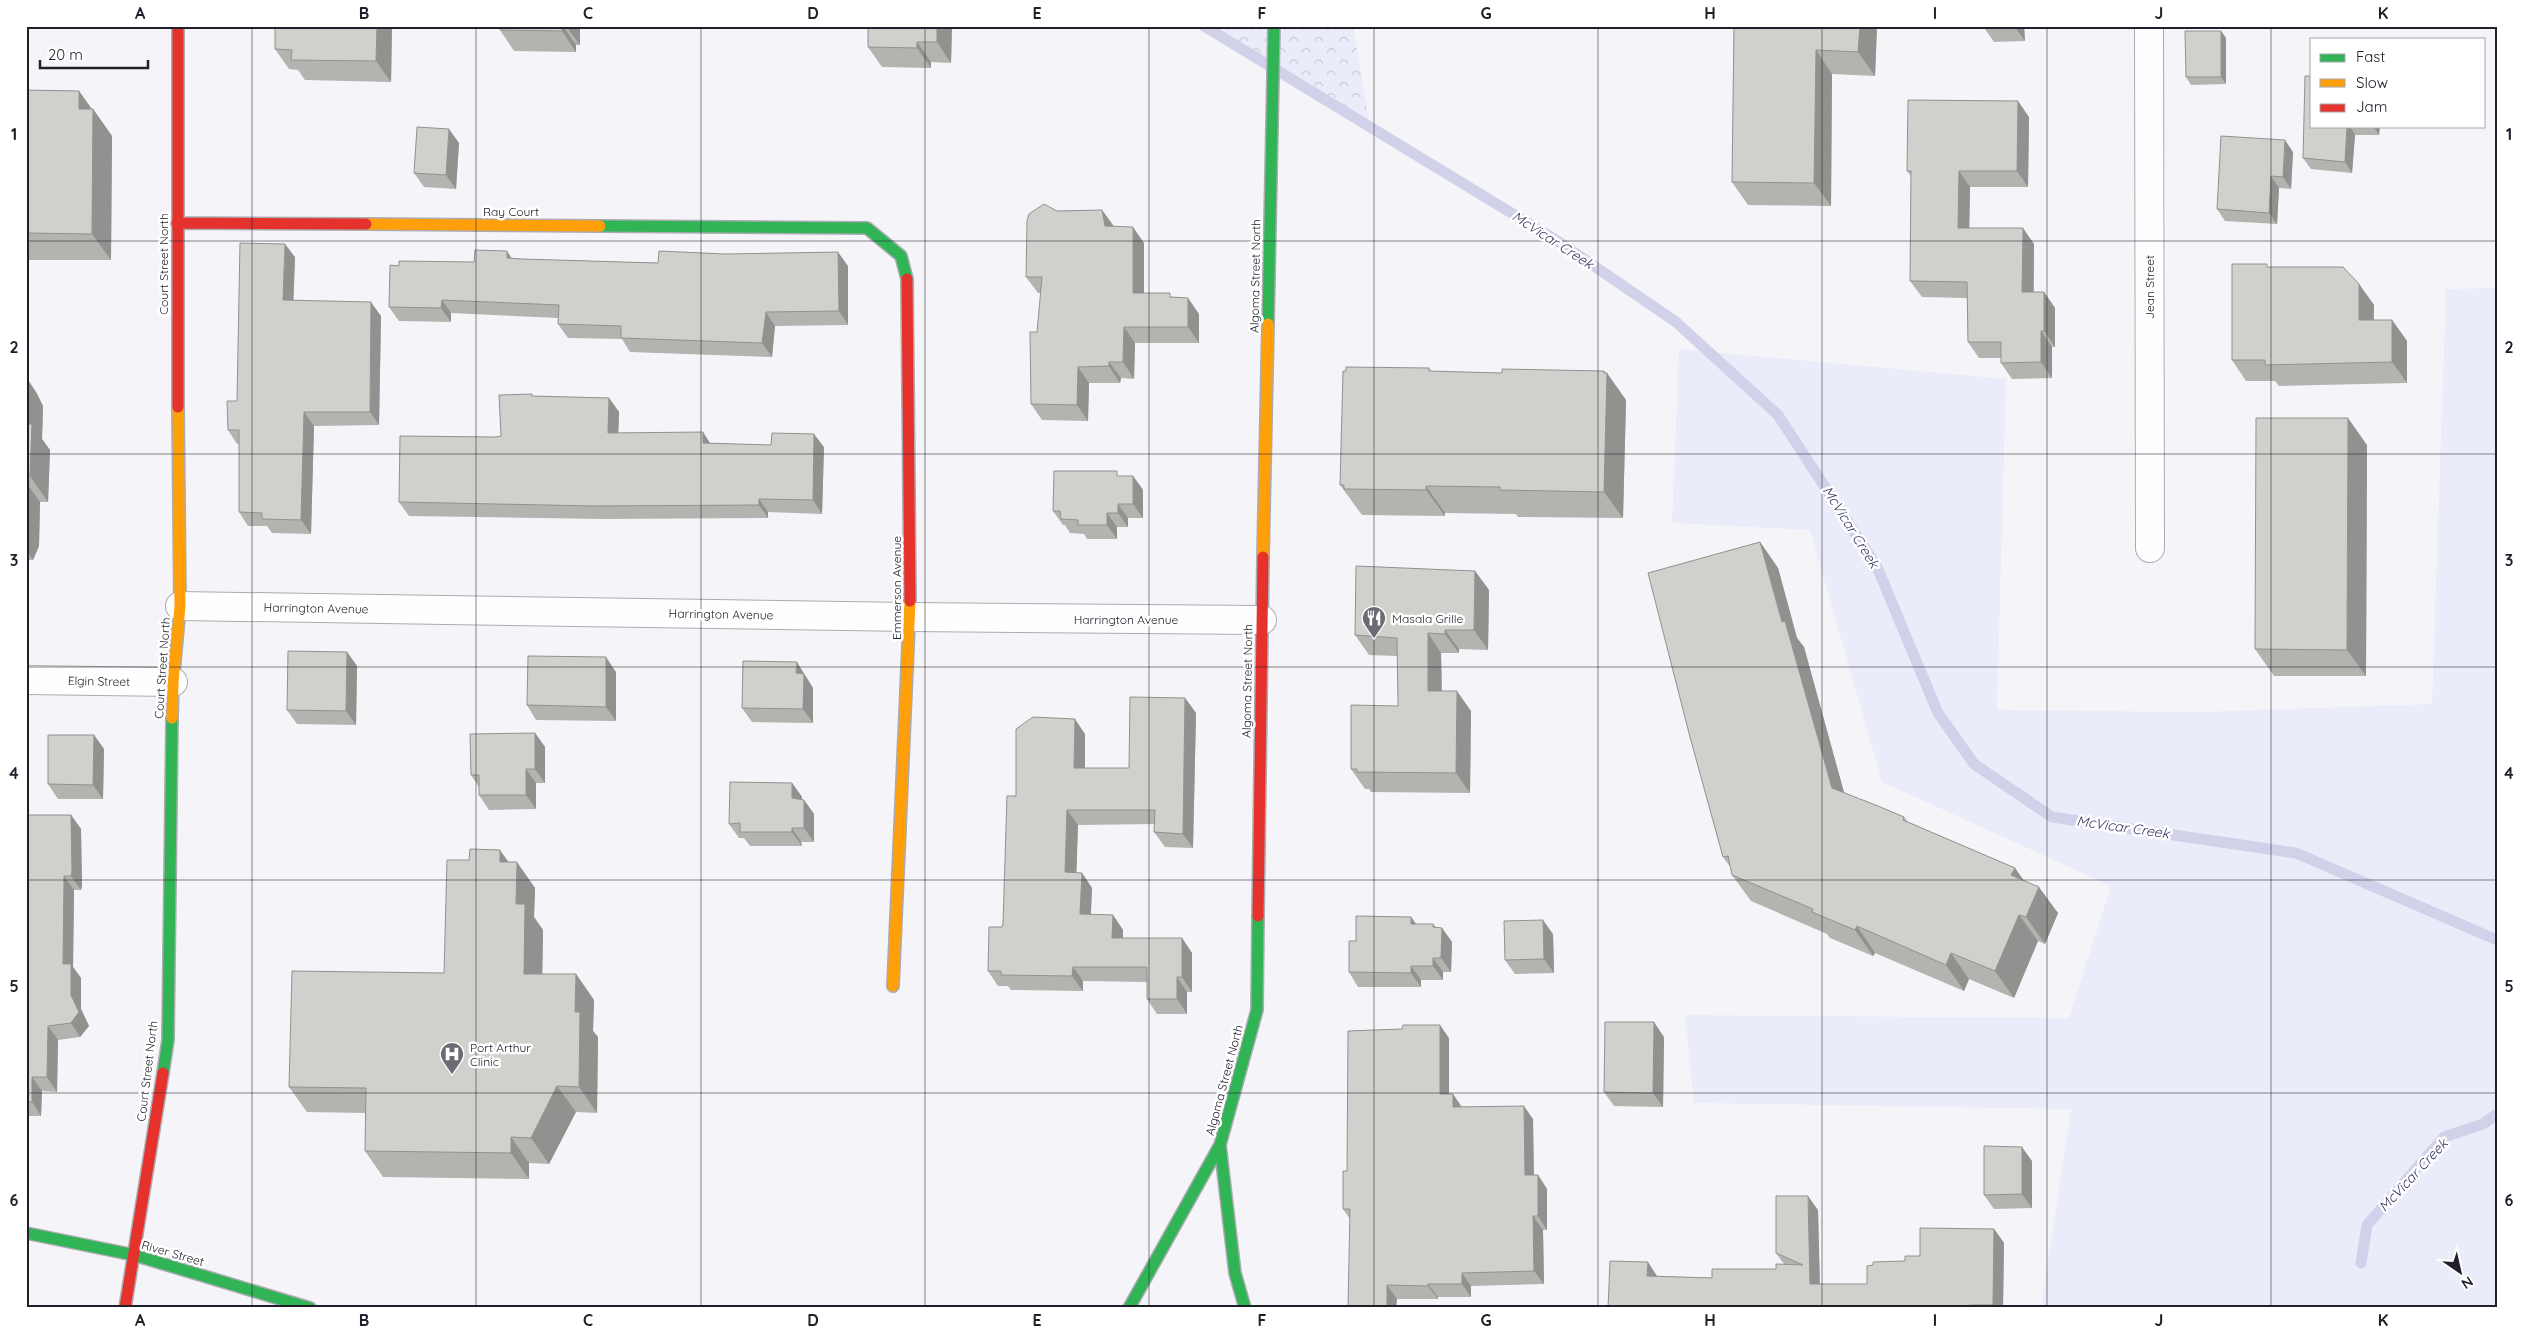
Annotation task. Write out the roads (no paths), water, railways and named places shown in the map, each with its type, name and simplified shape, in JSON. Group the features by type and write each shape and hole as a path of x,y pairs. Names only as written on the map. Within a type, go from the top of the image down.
{"street":[{"name":"Court Street North","path":"125,1308 168,1040 173,682 180,606 177,223 178,26"},
{"name":"Algoma Street North","path":"1129,1308 1220,1145 1257,1010 1262,620 1274,26"},
{"name":"Jean Street","path":"2149,26 2150,548"},
{"name":"Ray Court","path":"177,223 846,227"},
{"name":"Emmerson Avenue","path":"846,227 867,228 901,256 908,285 910,617 893,986"},
{"name":"Harrington Avenue","path":"180,606 910,617 1262,620"},
{"name":"Elgin Street","path":"26,680 173,682"},
{"path":"1220,1145 1235,1274 1245,1308"},
{"name":"River Street","path":"26,1233 134,1255 310,1308"}],"waterway":[{"name":"McVicar Creek","path":"1204,26 1559,242 1676,322 1778,415 1877,567 1938,713 1974,764 2052,817 2296,853 2497,940"},
{"name":"McVicar Creek","path":"2361,1263 2367,1225 2444,1137 2483,1124 2497,1114"}],"place":[{"name":"Masala Grille","path":"1374,639"},
{"name":"Port Arthur Clinic","path":"452,1075"}]}
